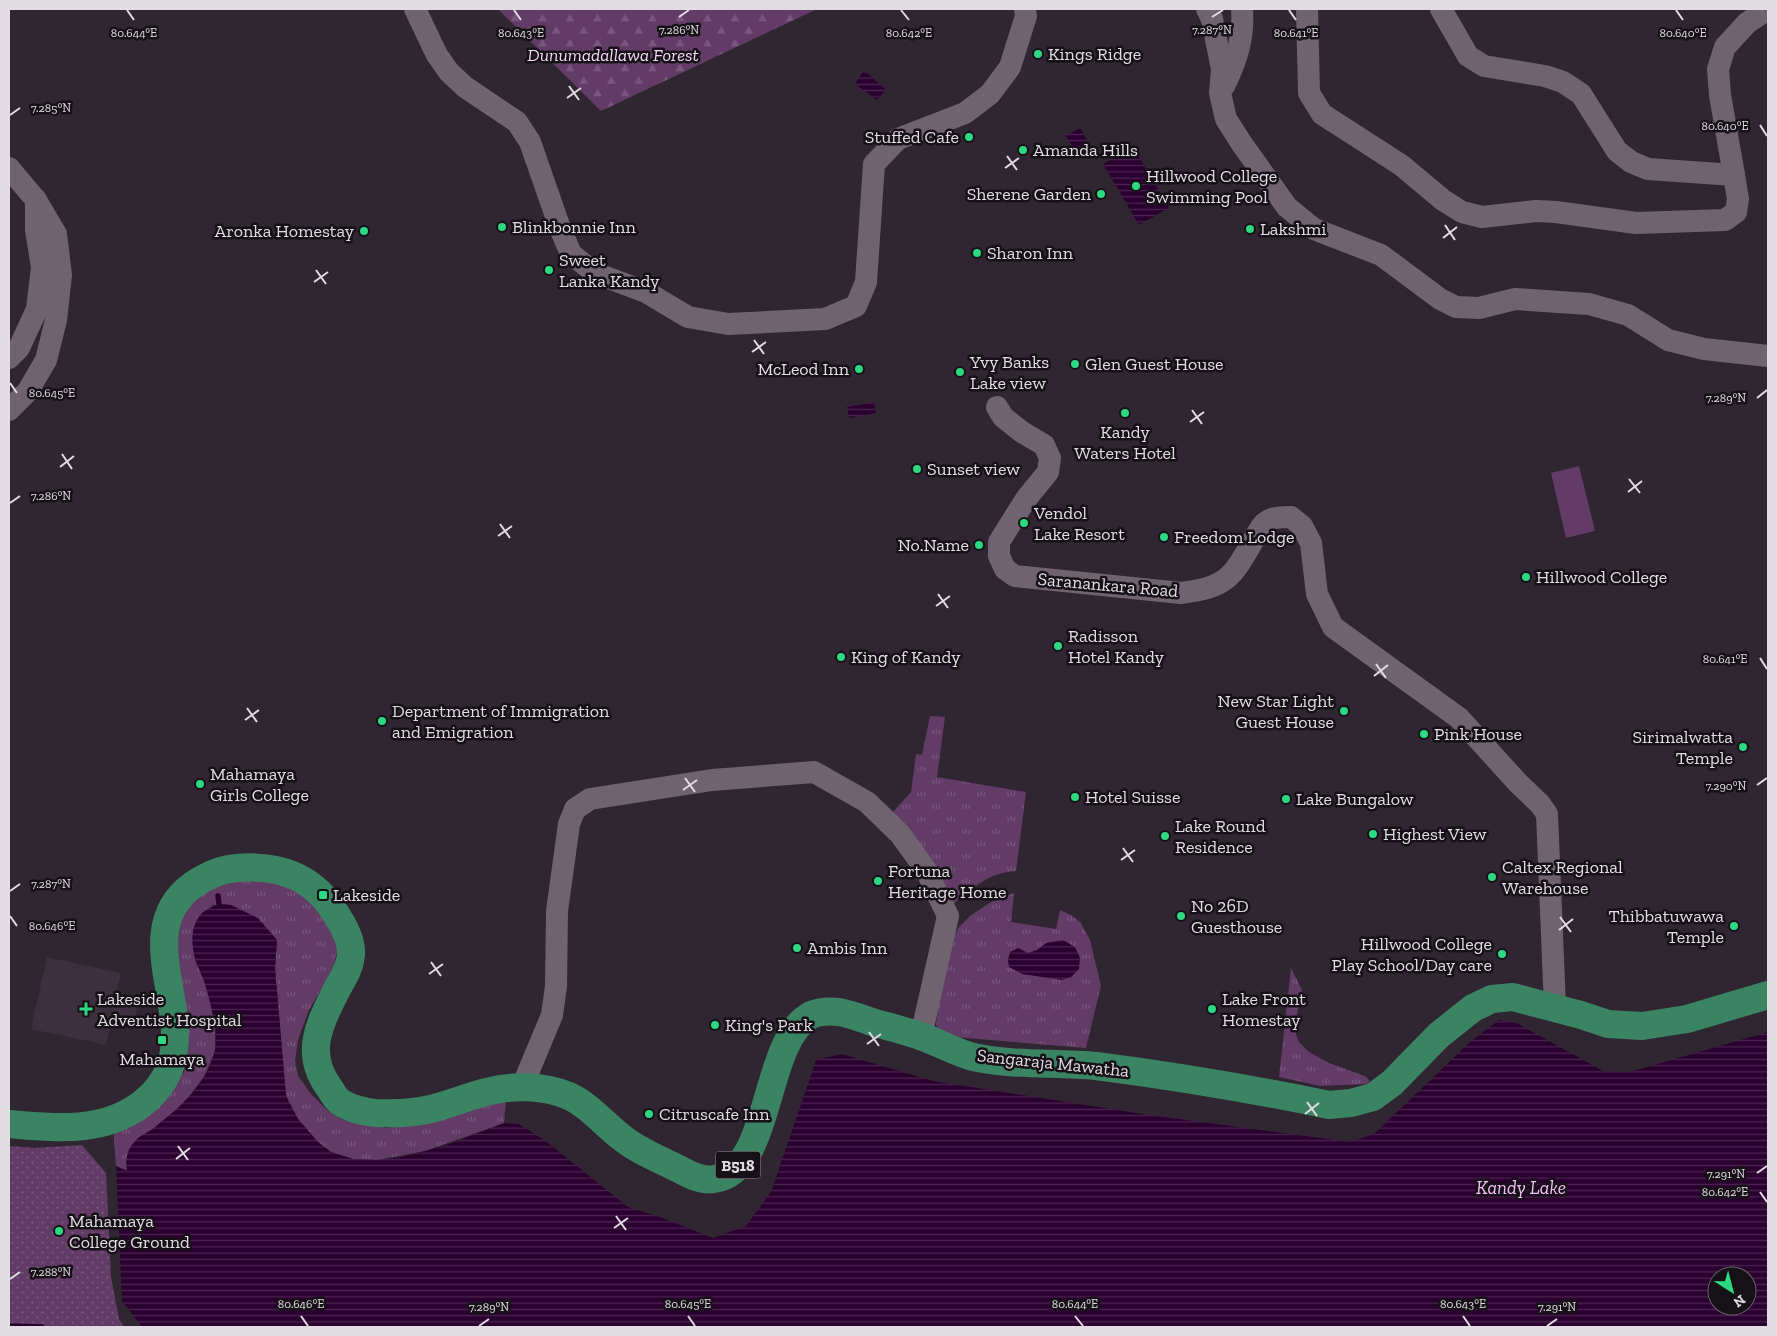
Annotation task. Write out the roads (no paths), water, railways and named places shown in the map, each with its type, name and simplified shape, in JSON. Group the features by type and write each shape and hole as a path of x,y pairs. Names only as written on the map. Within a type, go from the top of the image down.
{"main road":[{"name":"Sangaraja Mawatha","path":"9,1124 41,1127 84,1126 109,1120 145,1103 163,1084 176,1040 163,946 167,921 171,910 183,893 197,882 215,873 235,868 266,867 296,876 323,895 336,913 346,932 350,943 351,956 349,966 324,1016 316,1043 318,1069 340,1102 366,1112 395,1113 428,1110 490,1090 522,1087 544,1088 582,1103 638,1149 699,1179 717,1179 730,1173 745,1158 788,1040 800,1023 816,1012 835,1011 922,1036 975,1057 1090,1066 1156,1074 1329,1105 1351,1103 1373,1096 1392,1083 1439,1035 1473,1008 1492,999 1514,997 1608,1024 1642,1026 1687,1019 1768,995"}],"street":[{"path":"415,9 437,55 450,72 465,87 517,122 530,142 571,254 595,273 646,292 688,317 728,324 825,319 856,306 866,282 874,164 898,139 965,113 990,94 1010,67 1026,16 1025,9"},
{"path":"1207,9 1212,19 1222,69 1220,93 1226,119 1287,207 1314,229 1381,255 1440,299 1456,307 1479,308 1515,299 1589,304 1628,315 1668,340 1704,349 1768,356"},
{"path":"1220,93 1233,69 1240,48 1243,25 1242,9"},
{"path":"1307,9 1309,93 1322,114 1401,165 1443,200 1462,212 1482,217 1536,211 1636,223 1725,220 1736,212 1738,199 1720,95 1718,69 1725,48 1747,23 1768,9"},
{"path":"1441,9 1468,56 1484,66 1545,76 1563,82 1581,94 1617,151 1631,162 1648,169 1734,175"},
{"path":"9,168 36,200 56,234 61,275 56,320 46,360 28,391 9,410"},
{"path":"9,358 19,348 37,309 42,268 36,230 36,200"},
{"name":"Saranankara Road","path":"997,407 1003,417 1022,432 1044,444 1050,458 1048,472 1026,500 999,542 998,556 1005,569 1015,576 1181,593 1206,590 1218,585 1236,572 1261,526 1272,519 1291,517 1302,526 1311,543 1317,594 1333,628 1459,718 1518,783 1540,804 1547,814 1555,1008"},
{"path":"522,1087 552,1015 556,986 557,911 569,824 575,808 590,799 712,780 814,772 867,802 900,834 926,870 948,916 922,1036"}],"water":[{"path":"864,70 886,90 877,100 855,84"},
{"path":"1080,128 1093,150 1080,158 1066,136"},
{"name":"Hillwood College Swimming Pool","path":"1133,147 1169,208 1139,225 1103,164"},
{"path":"874,402 876,413 849,418 847,407"},
{"name":"Kandy Lake","path":"223,904 231,905 258,918 277,940 275,968 286,1096 298,1119 318,1142 331,1152 353,1159 377,1160 401,1157 452,1143 504,1123 519,1124 547,1142 628,1207 660,1217 713,1238 746,1226 771,1192 816,1060 842,1054 933,1081 1149,1115 1350,1142 1374,1134 1471,1041 1499,1020 1515,1022 1603,1071 1630,1072 1768,1032 1768,1327 142,1327 122,1301 116,1166 127,1171 127,1154 133,1144 183,1103 206,1074 211,1063 216,1044 215,1027 204,980 195,959 192,937 196,922 206,910"},
{"path":"1063,940 1075,947 1080,958 1079,969 1071,977 1062,980 1022,974 1009,967 1010,952 1018,948 1028,953 1037,950 1046,943"}],"waterway":[{"path":"218,896 219,904"},
{"path":"9,1326 42,1327"}],"place":[{"name":"Kings Ridge","path":"1038,54"},
{"name":"Stuffed Cafe","path":"969,137"},
{"name":"Amanda Hills","path":"1023,150"},
{"name":"Hillwood College Swimming Pool","path":"1136,186"},
{"name":"Sherene Garden","path":"1101,194"},
{"name":"Blinkbonnie Inn","path":"502,227"},
{"name":"Lakshmi","path":"1250,229"},
{"name":"Aronka Homestay","path":"364,231"},
{"name":"Sharon Inn","path":"977,253"},
{"name":"Sweet Lanka Kandy","path":"549,270"},
{"name":"Glen Guest House","path":"1075,364"},
{"name":"McLeod Inn","path":"859,369"},
{"name":"Yvy Banks Lake view","path":"960,372"},
{"name":"Kandy Waters Hotel","path":"1125,413"},
{"name":"Sunset view","path":"917,469"},
{"name":"Vendol Lake Resort","path":"1024,523"},
{"name":"Freedom Lodge","path":"1164,537"},
{"name":"No.Name","path":"979,545"},
{"name":"Hillwood College","path":"1526,577"},
{"name":"Radisson Hotel Kandy","path":"1058,646"},
{"name":"King of Kandy","path":"841,657"},
{"name":"New Star Light Guest House","path":"1344,711"},
{"name":"Department of Immigration and Emigration","path":"382,721"},
{"name":"Pink House","path":"1424,734"},
{"name":"Sirimalwatta Temple","path":"1743,747"},
{"name":"Mahamaya Girls College","path":"200,784"},
{"name":"Hotel Suisse","path":"1075,797"},
{"name":"Lake Bungalow","path":"1286,799"},
{"name":"Highest View","path":"1373,834"},
{"name":"Lake Round Residence","path":"1165,836"},
{"name":"Caltex Regional Warehouse","path":"1492,877"},
{"name":"Fortuna Heritage Home","path":"878,881"},
{"name":"Lakeside","path":"323,895"},
{"name":"No 26D Guesthouse","path":"1181,916"},
{"name":"Thibbatuwawa Temple","path":"1734,926"},
{"name":"Ambis Inn","path":"797,948"},
{"name":"Hillwood College Play School/Day care","path":"1502,954"},
{"name":"Lakeside Adventist Hospital","path":"86,1009"},
{"name":"Lake Front Homestay","path":"1212,1009"},
{"name":"King's Park","path":"715,1025"},
{"name":"Mahamaya","path":"162,1040"},
{"name":"Citruscafe Inn","path":"649,1114"},
{"name":"Mahamaya College Ground","path":"59,1231"}],"park label":[{"name":"Dunumadallawa Forest","path":"613,55"}]}
